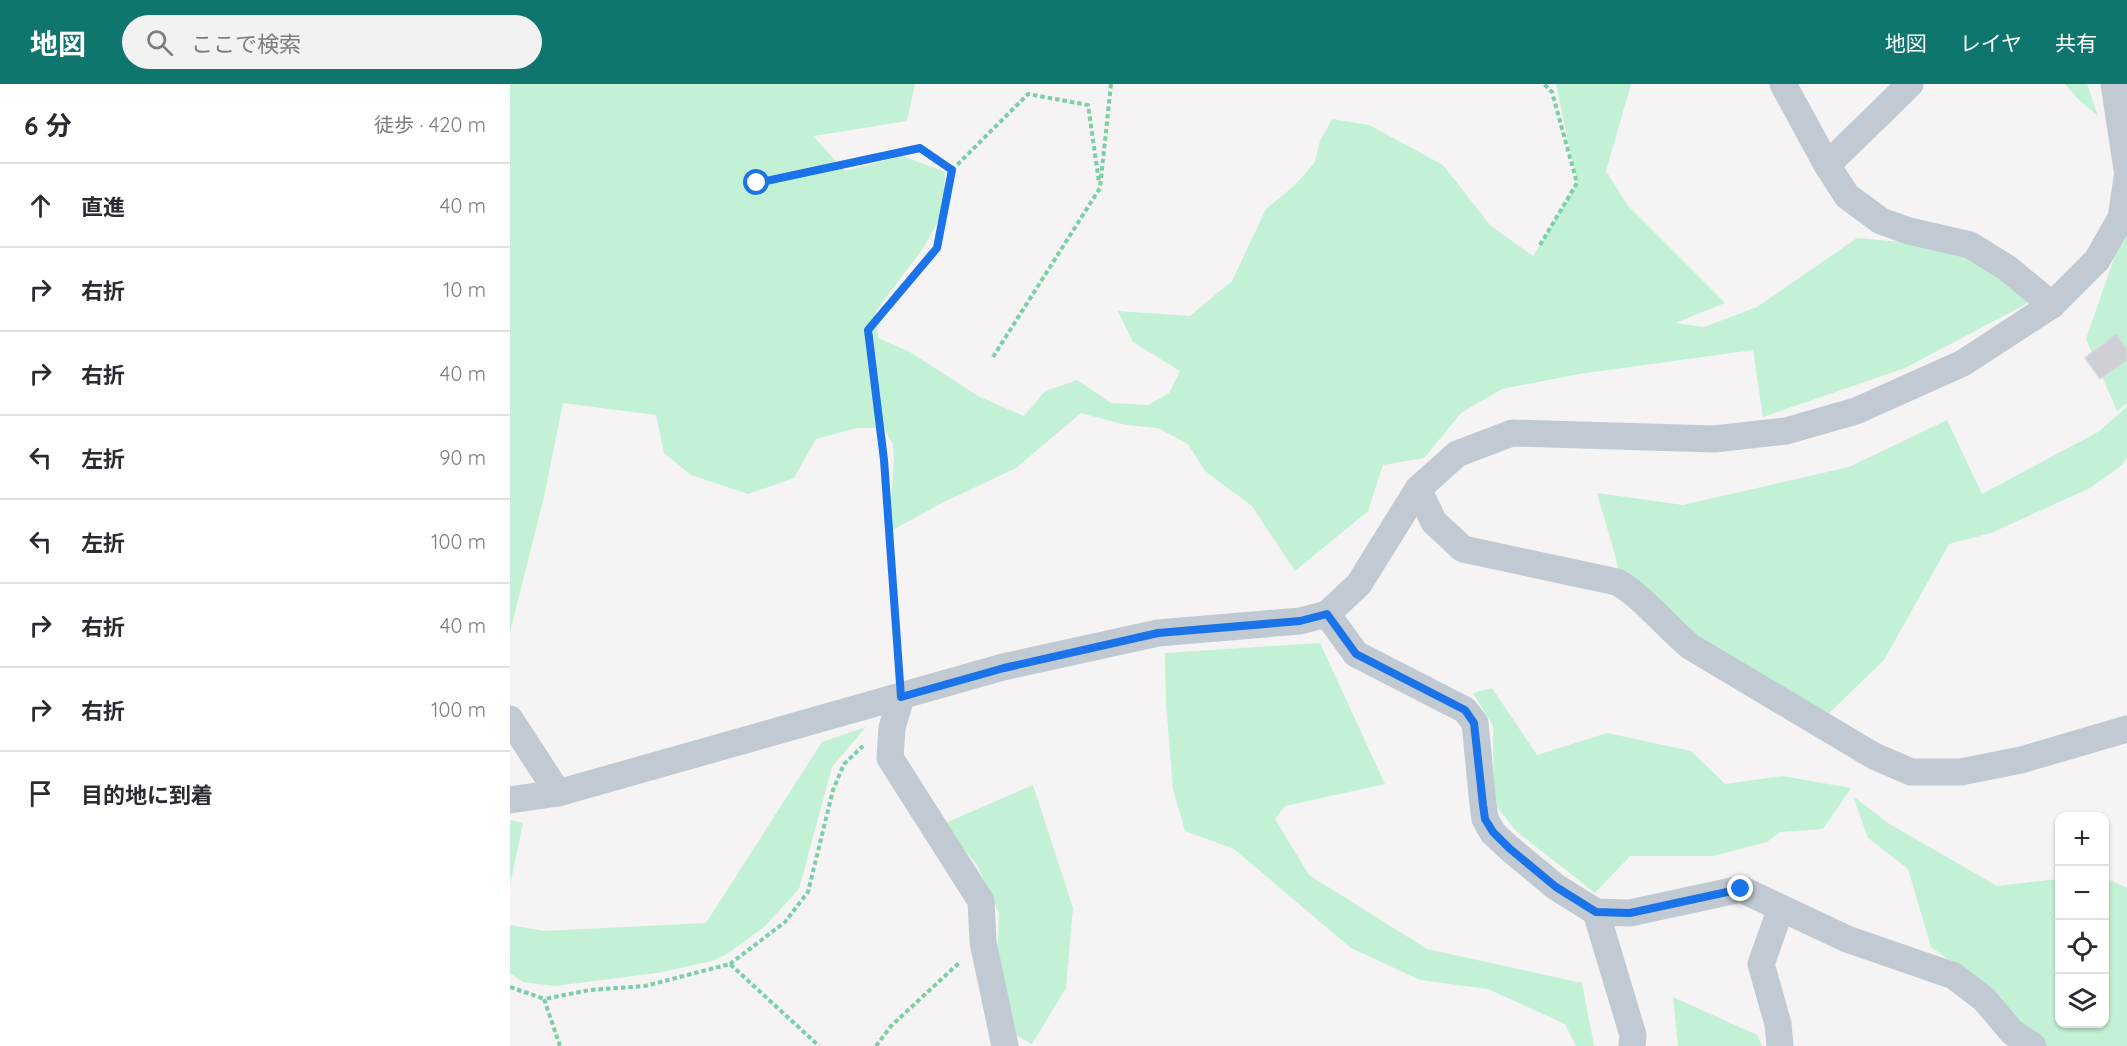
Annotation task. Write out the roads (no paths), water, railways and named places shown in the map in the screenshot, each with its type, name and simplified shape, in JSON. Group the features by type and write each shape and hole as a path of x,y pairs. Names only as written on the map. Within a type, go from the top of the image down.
{"street":[{"path":"1783,84 1827,165 1848,196 1881,221 1909,231 1970,245 2007,268 2052,305"},
{"path":"1827,165 1910,84"},
{"path":"2114,84 2127,169"},
{"path":"510,800 558,793 1004,668 1158,633 1300,621 1327,614 1359,584 1418,489 1457,454 1512,433 1714,439 1786,431 1856,411 1963,363 2052,305 2097,260 2121,218 2127,178"},
{"path":"1418,489 1434,522 1463,549 1617,582 1629,589 1674,633 1692,647 1874,756 1911,772 1960,772 2021,760 2127,729"},
{"path":"1327,614 1356,654 1465,710 1474,723 1485,819 1493,832 1556,887 1596,912 1630,913 1741,889 1847,939 1954,976 1984,999 2012,1032 2033,1046"},
{"path":"901,697 892,728 890,758 981,901 983,942 1005,1046"},
{"path":"510,719 558,793"},
{"path":"1780,1046 1778,1024 1761,964 1781,908"},
{"path":"1596,912 1632,1035 1632,1046"}]}
